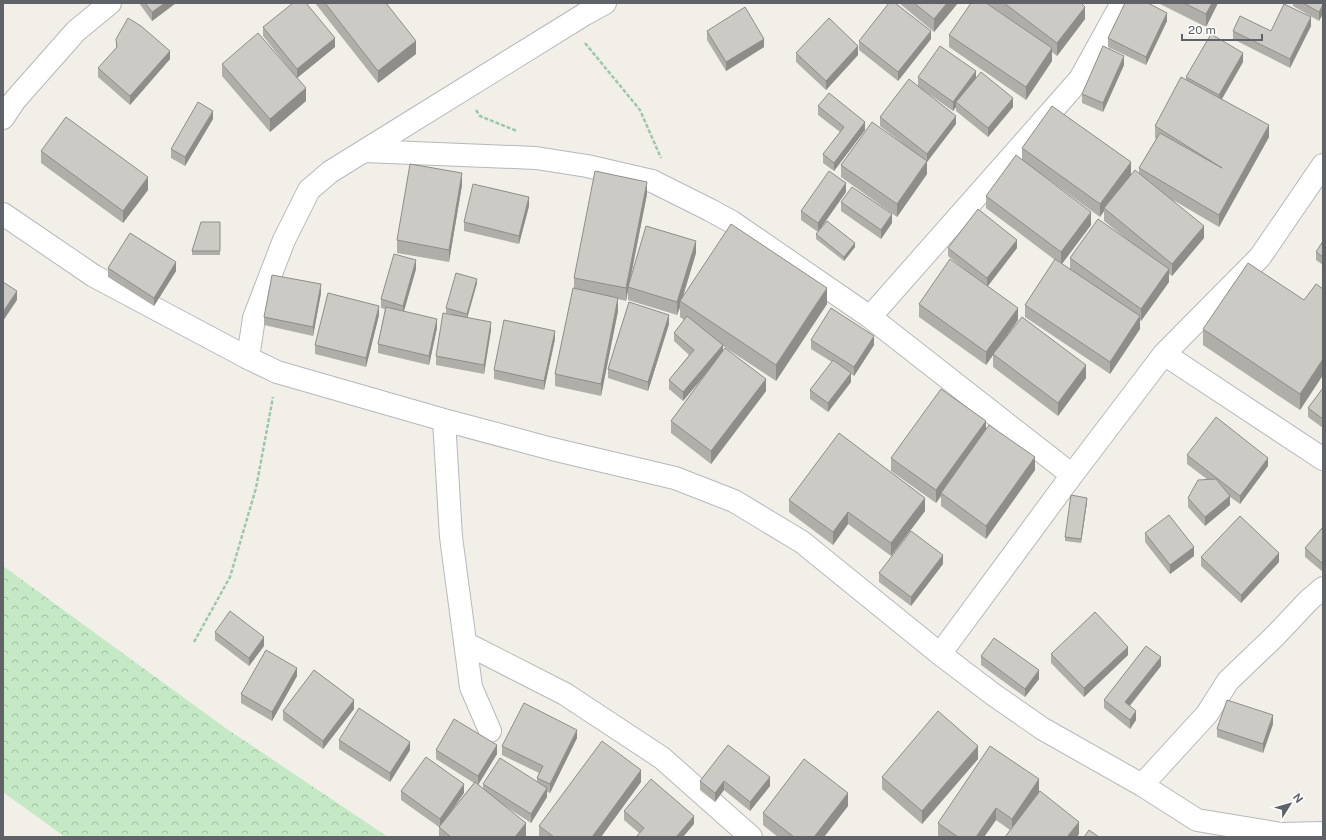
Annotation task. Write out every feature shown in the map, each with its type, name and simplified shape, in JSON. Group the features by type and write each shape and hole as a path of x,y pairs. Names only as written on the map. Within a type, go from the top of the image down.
{"street":[{"path":"3,118 15,100 76,31 110,3"},
{"path":"248,358 254,318 284,240 309,190 330,172 605,3"},
{"path":"870,317 1080,79 1122,3"},
{"path":"365,151 536,158 587,166 652,181 732,222 870,317 1072,475"},
{"path":"940,654 1072,475 1164,354 1260,257 1323,165"},
{"path":"3,214 94,276 277,372 552,449 675,478 734,502 802,542 940,654 994,695 1043,729 1142,785 1195,829 1281,834 1323,833"},
{"path":"1164,354 1323,459"},
{"path":"444,420 451,537 470,687 490,731"},
{"path":"1142,785 1207,714 1228,681 1275,636 1309,600 1323,588"},
{"path":"465,643 565,694 662,758 751,837"}],"path":[{"path":"570,24 640,110 661,158"},
{"path":"194,642 230,577 256,488 277,372"}],"green space":[{"path":"3,566 224,727 388,837 65,837 3,792"}],"building":[{"path":"145,3 165,3 152,12"},
{"path":"293,3 306,3 335,38 297,69 263,27"},
{"path":"325,3 386,3 416,41 378,71"},
{"path":"889,3 895,3 931,31 898,72 859,41"},
{"path":"914,3 947,3 934,19"},
{"path":"971,3 986,3 1052,48 1026,87 949,35"},
{"path":"1004,3 1081,3 1085,7 1057,43"},
{"path":"1125,3 1148,3 1167,13 1146,57 1108,38"},
{"path":"1184,3 1212,3 1206,14"},
{"path":"1303,3 1323,3 1323,5 1319,12"},
{"path":"1284,4 1311,17 1290,59 1233,31 1240,16 1271,31"},
{"path":"745,7 764,39 726,62 707,31"},
{"path":"128,18 141,26 170,51 130,96 98,68 117,47 116,39"},
{"path":"829,18 858,46 826,81 796,53"},
{"path":"258,33 306,88 270,119 222,64"},
{"path":"1211,34 1243,53 1219,95 1186,77"},
{"path":"940,46 976,71 953,102 918,77"},
{"path":"1103,46 1124,56 1103,103 1082,94"},
{"path":"981,72 1013,98 988,128 956,102"},
{"path":"1181,77 1269,125 1219,215 1139,168 1160,133 1222,168 1155,126"},
{"path":"909,79 956,116 927,154 880,117"},
{"path":"829,93 865,122 834,163 823,154 844,127 818,106"},
{"path":"198,102 213,111 185,157 171,149"},
{"path":"1052,106 1131,162 1100,204 1022,148"},
{"path":"66,117 148,177 123,211 41,151"},
{"path":"872,122 927,161 897,204 841,165"},
{"path":"1016,155 1091,212 1061,252 986,196"},
{"path":"410,164 462,173 449,250 397,240"},
{"path":"1135,170 1204,226 1172,264 1104,208"},
{"path":"595,171 647,182 626,288 574,278"},
{"path":"829,171 846,183 818,223 801,211"},
{"path":"473,184 529,197 519,236 464,222"},
{"path":"852,187 892,214 881,230 841,202"},
{"path":"978,209 1017,240 987,278 948,248"},
{"path":"1098,219 1169,269 1141,309 1070,258"},
{"path":"827,221 855,243 844,257 816,234"},
{"path":"201,222 220,222 220,251 192,251"},
{"path":"731,224 827,288 776,365 680,301"},
{"path":"646,226 696,241 677,302 628,287"},
{"path":"130,233 176,262 154,298 108,268"},
{"path":"1323,241 1323,257 1316,252"},
{"path":"394,254 416,260 403,306 381,299"},
{"path":"950,259 1018,308 986,352 919,304"},
{"path":"1055,259 1140,316 1110,362 1025,305"},
{"path":"1248,263 1304,300 1316,284 1323,289 1323,359 1300,394 1203,329"},
{"path":"456,273 477,279 467,314 446,308"},
{"path":"272,275 321,284 313,327 264,317"},
{"path":"3,282 17,291 3,312"},
{"path":"573,288 618,298 601,384 555,374"},
{"path":"328,293 379,306 366,358 315,345"},
{"path":"629,302 669,315 648,382 608,369"},
{"path":"386,307 437,319 429,356 378,344"},
{"path":"831,308 874,336 854,367 811,340"},
{"path":"443,313 491,322 484,365 436,356"},
{"path":"687,316 723,345 683,392 669,380 694,350 674,333"},
{"path":"1022,317 1086,365 1058,403 993,354"},
{"path":"504,320 555,331 544,381 494,370"},
{"path":"725,348 766,379 711,451 671,421"},
{"path":"833,360 851,373 828,403 810,390"},
{"path":"1323,388 1323,419 1308,408"},
{"path":"941,389 986,421 936,490 891,458"},
{"path":"1216,417 1268,458 1240,496 1187,455"},
{"path":"989,425 1035,457 986,526 941,493"},
{"path":"839,433 925,498 891,543 848,512 833,532 789,500"},
{"path":"1216,479 1230,496 1205,517 1188,498 1198,480"},
{"path":"1071,495 1087,498 1081,539 1065,537"},
{"path":"1169,515 1194,547 1170,565 1145,533"},
{"path":"1240,516 1279,553 1241,595 1201,557"},
{"path":"1323,527 1323,564 1305,548"},
{"path":"911,531 943,555 911,597 879,573"},
{"path":"230,611 264,637 249,658 215,632"},
{"path":"1095,612 1128,647 1084,688 1051,654"},
{"path":"994,638 1039,670 1025,689 981,656"},
{"path":"1146,646 1161,657 1125,702 1136,711 1130,720 1104,700"},
{"path":"266,650 297,668 272,712 241,694"},
{"path":"314,670 354,700 323,741 283,711"},
{"path":"1227,700 1273,715 1263,744 1217,729"},
{"path":"524,703 577,730 550,784 537,778 543,766 502,746"},
{"path":"359,708 410,742 390,773 339,740"},
{"path":"938,711 978,746 922,811 882,777"},
{"path":"454,719 497,745 478,776 436,750"},
{"path":"602,741 641,770 592,837 554,837 539,826"},
{"path":"728,745 770,777 750,802 724,781 715,793 700,781"},
{"path":"990,746 1039,779 1012,819 996,808 976,837 958,837 938,823"},
{"path":"426,757 464,784 440,819 401,791"},
{"path":"500,758 547,788 531,814 483,784"},
{"path":"804,759 848,793 814,837 794,837 763,813"},
{"path":"651,779 694,816 676,837 636,837 644,828 624,811"},
{"path":"475,782 526,823 515,837 451,837 439,827"},
{"path":"1040,791 1079,822 1067,837 1005,837"},
{"path":"1089,830 1099,837 1084,837"}]}
